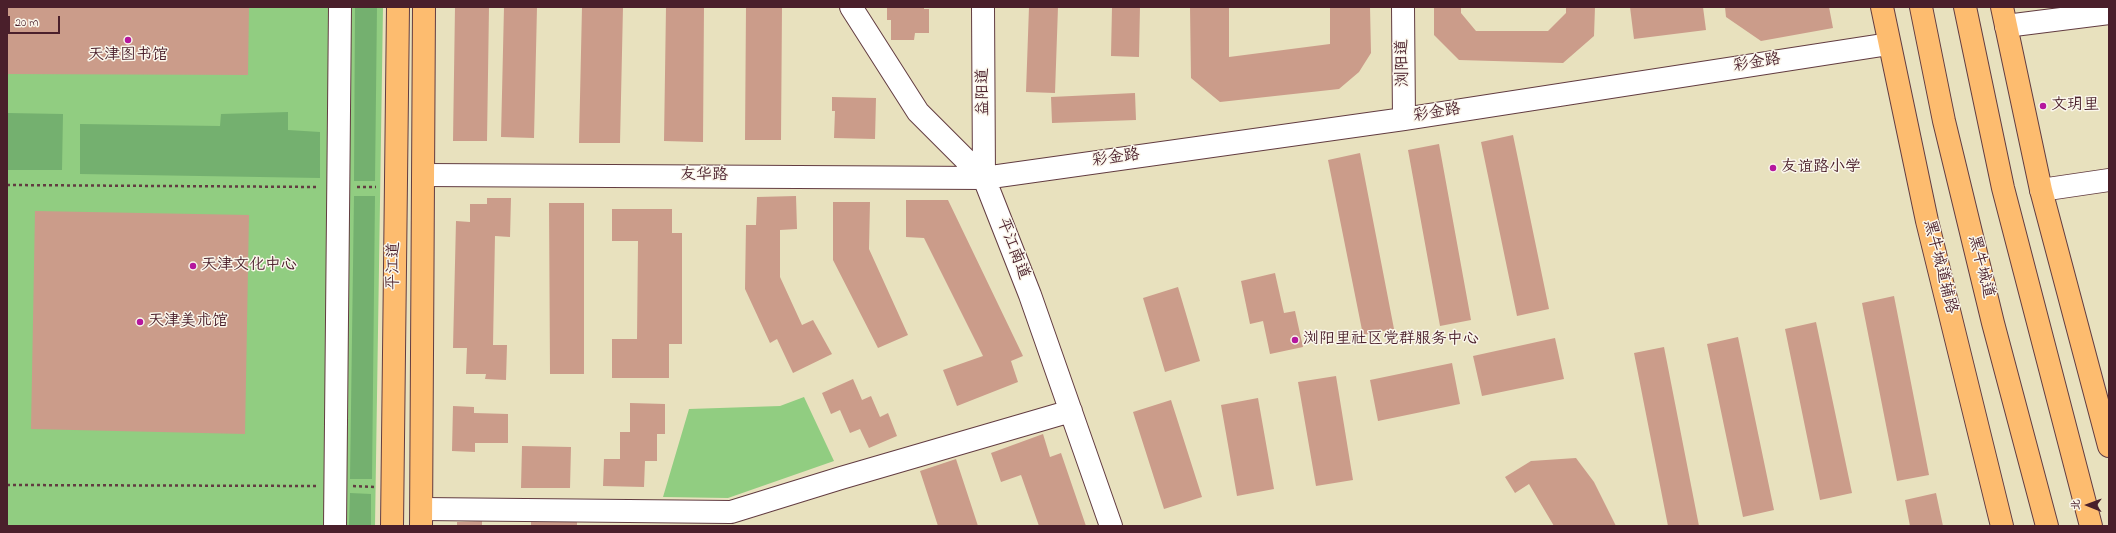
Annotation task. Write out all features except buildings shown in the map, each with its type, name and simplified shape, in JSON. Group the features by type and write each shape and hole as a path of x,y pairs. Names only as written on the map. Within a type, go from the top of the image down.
{"main road":[{"name":"平江道","path":"392,526 398,7"},
{"name":"平江道","path":"422,517 424,7"},
{"name":"黑牛城道辅路","path":"1882,7 1927,221 2002,526"},
{"name":"黑牛城道","path":"1921,7 1946,129 1993,323 2047,526"},
{"path":"1965,7 2003,188 2091,526"},
{"path":"2004,16 2041,190 2109,446"}],"street":[{"path":"335,526 340,7"},
{"name":"平江南道","path":"851,7 918,112 984,178 1030,295 1111,526"},
{"name":"益阳道","path":"983,7 984,178"},
{"name":"浏阳道","path":"1403,7 1404,119"},
{"path":"2004,16 2109,13"},
{"name":"彩金路","path":"984,178 1404,119 1889,44"},
{"name":"友华路","path":"424,175 984,178"},
{"path":"2041,190 2109,180"},
{"path":"422,517 734,519 841,478 1071,411"}],"path":[{"path":"7,185 338,188 396,186"},
{"path":"7,484 393,487"}],"green space":[{"name":"天津文化中心","path":"7,7 383,7 375,526 7,526"},
{"path":"355,7 377,7 375,181 354,181"},
{"path":"288,112 288,130 320,132 320,178 80,174 80,124 220,126 221,114"},
{"path":"7,113 63,114 62,170 7,170"},
{"path":"354,196 375,196 372,479 350,479"},
{"path":"804,397 834,461 728,498 663,497 689,409 780,406"},
{"path":"350,493 371,494 371,526 349,526"}],"place":[{"name":"天津图书馆","path":"128,40"},
{"name":"文玥里","path":"2043,106"},
{"name":"友谊路小学","path":"1773,168"},
{"name":"天津文化中心","path":"193,266"},
{"name":"天津美术馆","path":"140,322"},
{"name":"浏阳里社区党群服务中心","path":"1295,340"}]}
